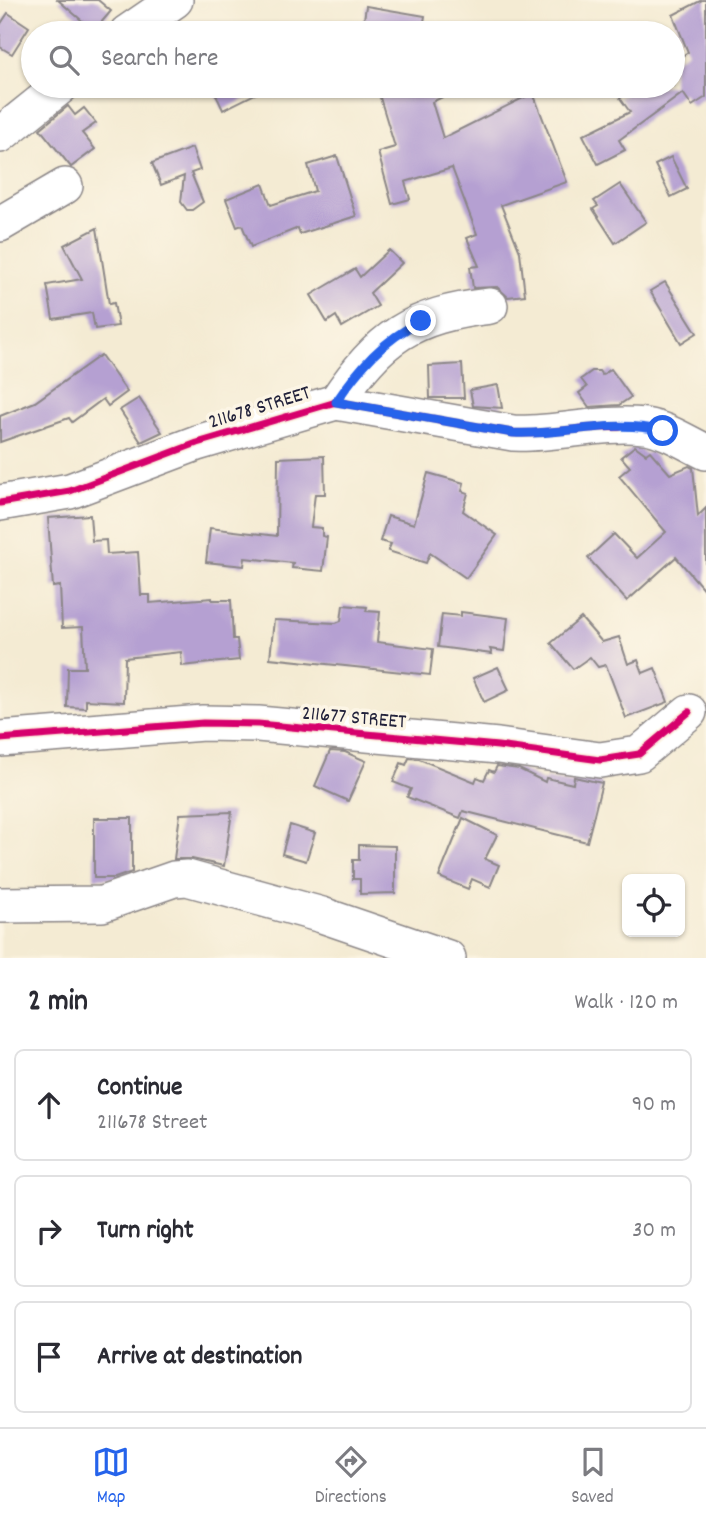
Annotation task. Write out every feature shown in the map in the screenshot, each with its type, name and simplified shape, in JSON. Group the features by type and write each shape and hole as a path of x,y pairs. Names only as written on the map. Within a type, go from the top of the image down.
{"street":[{"path":"145,21 176,0"},
{"path":"0,135 46,98"},
{"path":"0,223 65,186"},
{"path":"336,402 375,352 394,335 452,311 490,306"},
{"name":"211678 STREET","path":"0,503 69,491 197,443 336,402 513,433 541,435 599,426 645,426 663,431 706,452"},
{"name":"211677 STREET","path":"0,739 203,723 258,724 498,746 600,760 639,754 689,712"},
{"path":"0,905 102,904 174,879 187,878 322,915 448,958"}],"building":[{"path":"58,0 98,0 111,11 102,21 82,21"},
{"path":"706,0 706,97 692,106 685,96 685,54 688,52 685,45 685,21 675,21 673,15"},
{"path":"366,6 425,16 424,21 364,21"},
{"path":"8,13 21,22 21,40 12,54 0,47 0,25"},
{"path":"218,98 247,98 223,110"},
{"path":"380,98 440,98 432,102 443,138 523,98 535,98 567,182 501,205 520,252 525,295 508,297 497,287 473,288 470,267 479,266 467,238 477,234 452,168 405,182 410,199 392,204 378,152 395,147"},
{"path":"620,98 676,98 619,140 625,150 598,164 583,135 630,112"},
{"path":"68,106 75,115 84,108 96,123 82,133 95,149 71,167 40,129"},
{"path":"192,148 200,170 191,173 203,202 192,210 187,210 181,202 184,176 161,185 152,163"},
{"path":"337,156 356,216 300,234 298,228 251,247 242,225 237,227 226,199 263,184 271,205 315,191 308,165"},
{"path":"671,157 687,189 671,197 655,165"},
{"path":"620,184 646,222 615,243 593,209 598,206 594,201"},
{"path":"97,228 109,304 114,303 118,326 95,329 92,313 53,319 47,285 82,279 64,245"},
{"path":"389,250 402,263 370,293 378,306 342,327 336,316 327,322 311,295 355,269 360,277"},
{"path":"665,282 697,333 681,343 650,291"},
{"path":"101,355 127,392 108,406 103,399 72,422 69,418 0,442 0,416 35,402"},
{"path":"462,364 464,398 430,398 429,366"},
{"path":"611,369 631,397 619,405 589,407 579,393 587,387 581,379 592,371 599,371 602,375"},
{"path":"498,385 502,408 473,406 470,390"},
{"path":"139,398 162,432 141,442 120,410"},
{"path":"635,446 646,454 650,451 670,474 689,466 693,468 698,516 706,508 706,592 676,557 627,601 588,558 614,534 637,558 666,532 619,476 630,467 621,457"},
{"path":"324,456 325,494 315,494 311,527 322,528 322,536 327,537 323,571 292,568 293,563 245,558 244,566 206,562 210,528 277,536 278,458"},
{"path":"428,473 464,483 462,491 468,493 463,511 497,535 466,578 430,553 426,563 388,551 391,544 380,541 388,516 414,524"},
{"path":"90,515 92,541 106,540 107,554 138,552 141,595 150,595 150,603 212,598 231,600 233,639 237,639 239,660 182,666 181,652 125,658 124,702 86,700 86,708 67,707 68,668 85,668 83,627 62,628 60,586 53,587 48,518"},
{"path":"343,605 367,607 366,611 380,612 377,642 433,649 430,675 270,658 274,620 336,623 341,621"},
{"path":"461,612 508,618 504,651 490,649 492,654 438,647 442,614 461,616"},
{"path":"581,618 602,642 619,637 628,664 638,660 643,673 655,668 668,702 626,718 606,665 598,667 590,657 573,669 551,643"},
{"path":"498,667 509,690 484,702 473,678"},
{"path":"330,751 345,752 366,761 348,801 315,786"},
{"path":"409,758 419,759 475,782 477,777 484,780 489,770 494,772 497,766 519,769 545,782 546,778 573,784 574,777 602,783 587,842 463,811 460,818 407,797 411,789 393,782 401,763 406,765"},
{"path":"232,812 224,866 192,859 174,859 180,814"},
{"path":"94,818 132,818 132,872 115,878 94,878"},
{"path":"463,818 497,835 485,859 499,865 490,887 472,879 468,889 439,877"},
{"path":"290,825 315,833 306,861 282,854"},
{"path":"359,845 395,846 395,893 360,894 360,879 353,879 353,860 359,860"}],"cycle path":[{"path":"0,503 70,491 197,443 336,402 513,433 619,427"},
{"path":"0,739 203,723 258,724 498,746 600,760 639,754 689,712"}],"route":[{"path":"421,321 394,335 375,352 336,402 513,433 541,435 599,426 645,426 663,431"}]}
